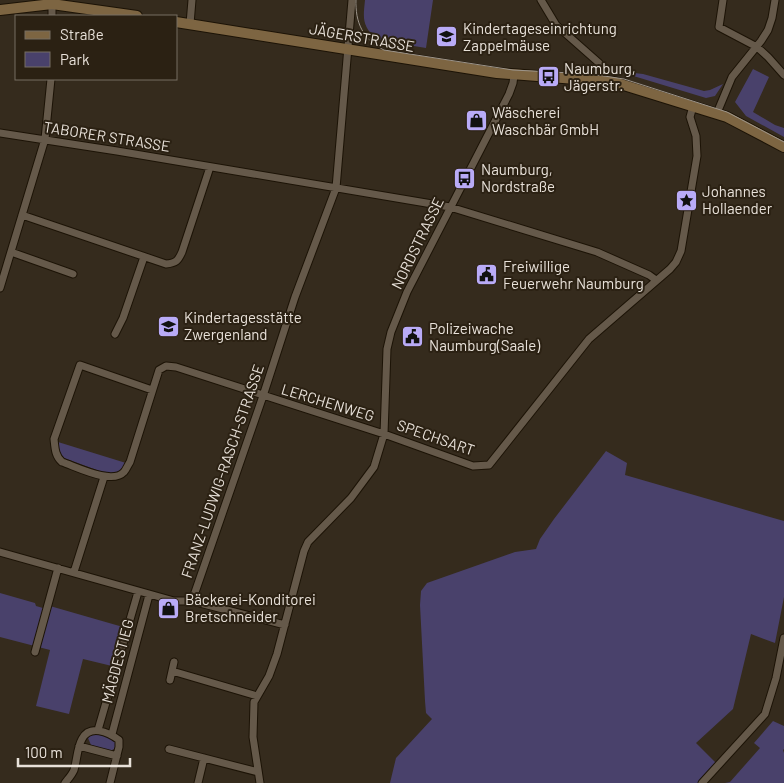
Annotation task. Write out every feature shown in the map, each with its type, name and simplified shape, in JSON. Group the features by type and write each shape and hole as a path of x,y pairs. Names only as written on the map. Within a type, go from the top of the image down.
{"main road":[{"path":"0,10 52,2 131,15"},
{"name":"JÄGERSTRASSE","path":"178,22 514,75 601,80 634,87 737,121 784,147"}],"street":[{"path":"190,24 192,0"},
{"name":"FRANZ-LUDWIG-RASCH-STRASSE","path":"192,601 298,288 336,188 352,0"},
{"path":"541,0 556,25 599,63 602,72 601,80"},
{"path":"723,0 719,27 757,47 784,75"},
{"path":"717,114 732,77 757,47 770,24 774,0"},
{"path":"52,2 52,15"},
{"name":"NORDSTRASSE","path":"384,434 387,349 391,332 407,292 512,88 514,75"},
{"path":"0,288 45,139 51,80"},
{"name":"SPECHSART","path":"260,783 253,737 254,702 269,676 308,542 364,482 374,467 384,434 473,466 489,465 589,338 670,269 681,252 697,156 696,136 690,117 693,106"},
{"name":"TABORER STRASSE","path":"0,133 450,207 597,252 649,275 656,280"},
{"path":"22,215 166,264 178,261 210,167"},
{"path":"11,252 73,274"},
{"path":"115,334 123,318 144,257"},
{"path":"74,572 104,477 62,462 55,450 54,439 80,365 152,390"},
{"name":"LERCHENWEG","path":"104,477 118,476 124,472 130,462 159,370 166,366 176,367 384,434"},
{"path":"0,552 138,592 174,601 192,601 285,625"},
{"path":"35,652 58,568"},
{"name":"MÄGDESTIEG","path":"98,730 138,592"},
{"name":"MÄGDESTIEG","path":"117,756 119,740 112,734 149,594"},
{"path":"702,783 766,714 784,638"},
{"path":"170,680 174,662"},
{"path":"172,671 257,696"},
{"path":"65,783 73,772 79,746 85,735 91,731 98,730 112,734"},
{"path":"79,746 117,756 110,783"},
{"path":"169,749 258,772"},
{"path":"198,783 204,758"}],"green space":[{"path":"365,0 433,0 426,48 377,40 366,26"},
{"path":"753,69 769,77 753,112 784,128 784,137 746,116 735,102"},
{"path":"617,71 643,74 704,91 723,84 715,96 706,98"},
{"path":"58,442 126,463 117,472 112,474 105,473 59,455"},
{"path":"606,451 627,463 625,475 784,521 784,597 775,643 751,634 733,709 696,743 716,763 699,783 390,783 396,758 432,719 426,713 420,605 421,591 427,583 515,552 536,549 540,539 554,519"},
{"path":"0,593 35,603 36,606 43,608 50,606 123,627 112,666 83,659 69,714 36,706 50,650 0,637"},
{"path":"773,721 784,726 784,783 725,783 730,782 760,748 754,743"},
{"path":"96,733 116,740 116,748 110,751 91,745 88,738 89,735"}],"tram line":[{"path":"356,0 357,16 362,30 371,41 384,50 513,70 591,74 624,79 727,112 784,142"}],"place":[{"name":"Kindertageseinrichtung Zappelmäuse","path":"447,37"},
{"name":"Naumburg, Jägerstr.","path":"548,77"},
{"name":"Wäscherei Waschbär GmbH","path":"476,121"},
{"name":"Naumburg, Nordstraße","path":"465,178"},
{"name":"Johannes Hollaender","path":"686,200"},
{"name":"Freiwillige Feuerwehr Naumburg","path":"487,275"},
{"name":"Kindertagesstätte Zwergenland","path":"168,326"},
{"name":"Polizeiwache Naumburg(Saale)","path":"413,337"},
{"name":"Bäckerei-Konditorei Bretschneider","path":"169,608"}]}
